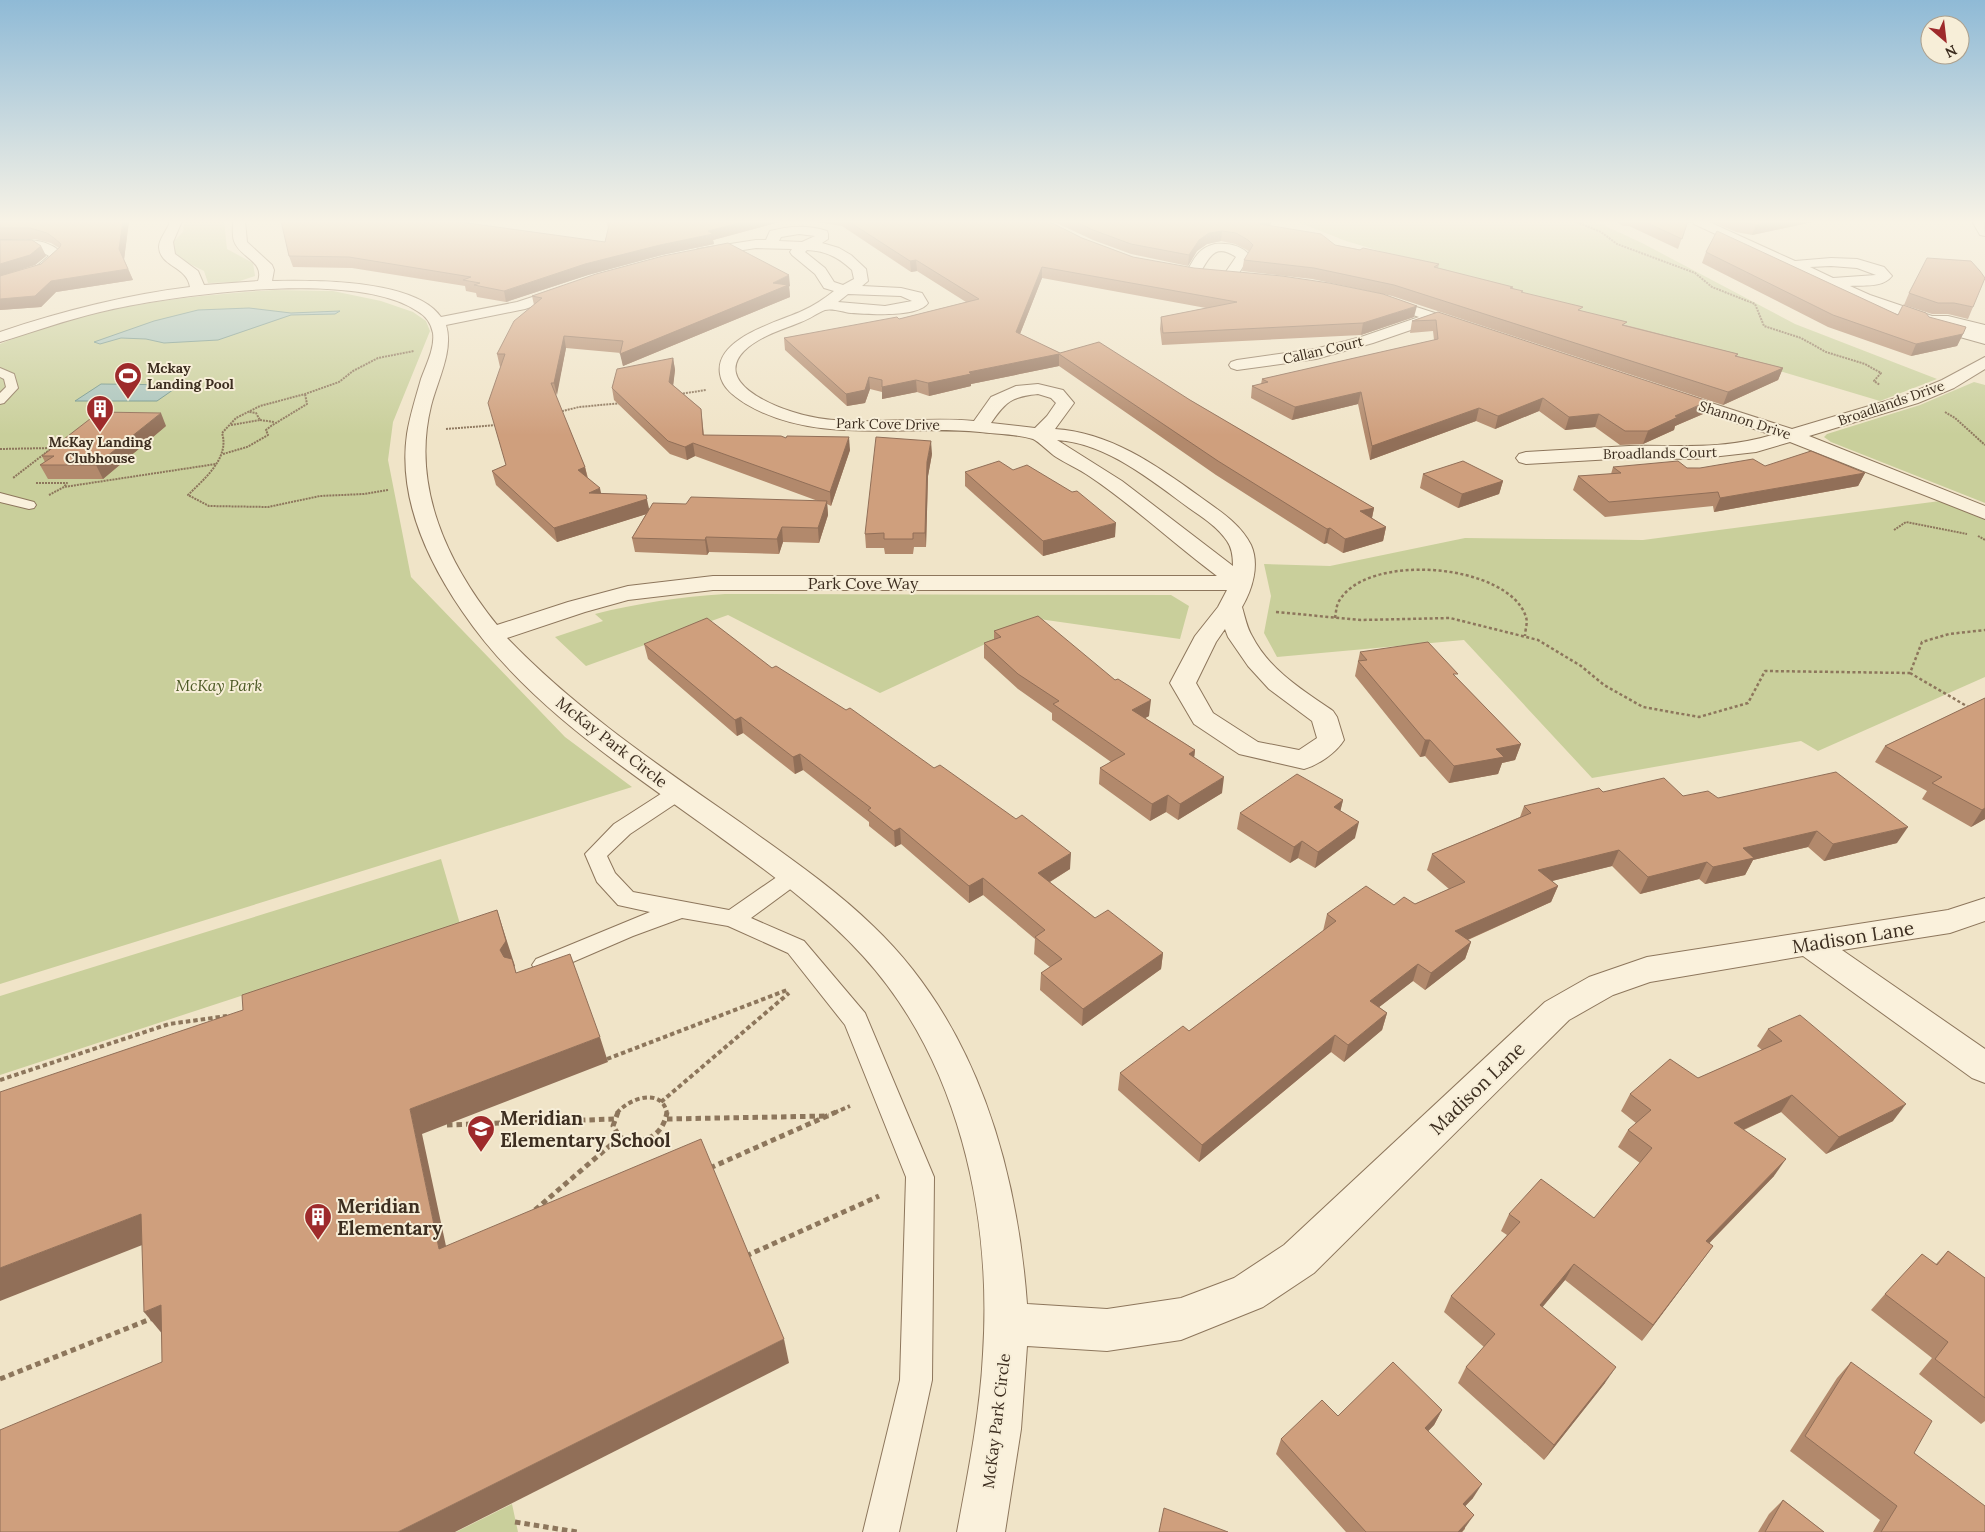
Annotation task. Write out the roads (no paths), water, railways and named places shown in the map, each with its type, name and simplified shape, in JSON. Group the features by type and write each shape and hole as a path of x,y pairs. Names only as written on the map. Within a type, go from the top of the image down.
{"street":[{"path":"0,337 91,309 184,292"},
{"path":"383,292 419,305 431,313 438,322 520,306 560,292"},
{"path":"824,305 841,292"},
{"path":"824,305 884,311 907,309 921,303 916,296 903,292"},
{"path":"1855,292 1884,306 1930,321 1948,322 1985,330"},
{"path":"1363,295 1482,332"},
{"name":"Park Cove Drive","path":"824,305 806,315 768,330 741,346 732,357 728,368 729,379 734,386 751,401 766,409 814,422 868,426 930,424 1072,436 1100,444 1136,462 1220,521 1239,542 1244,556 1241,583 1230,607 1208,635 1183,683 1203,718 1249,748 1304,760 1331,740 1324,717 1278,684 1257,662 1240,637 1230,607"},
{"name":"Callan Court","path":"1237,365 1297,357 1350,346 1435,317"},
{"path":"1930,321 1929,324 1933,326 1985,339"},
{"name":"McKay Park Circle","path":"438,322 442,332 441,343 419,416 415,449 417,485 426,523 444,564 471,607 492,635 532,677 588,727 792,877 851,924 893,969 930,1021 961,1083 985,1153 997,1216 1006,1324 1002,1400 982,1532"},
{"name":"Broadlands Drive","path":"1793,436 1912,399 1948,384 1985,362"},
{"path":"979,427 997,401 1016,391 1038,389 1057,394 1065,403 1054,420 1040,434 1050,446 1095,472 1165,524 1212,563 1241,583"},
{"name":"Shannon Drive","path":"1658,391 1793,436 1985,513"},
{"name":"Broadlands Court","path":"1526,458 1630,452 1694,453 1725,451 1756,446 1793,436"},
{"name":"Park Cove Way","path":"492,635 584,604 628,593 668,587 712,584 1241,583"},
{"name":"Madison Lane","path":"1006,1324 1107,1330 1181,1319 1248,1293 1299,1259 1557,1011 1601,986 1647,970 1950,921 1985,909"},
{"path":"1810,944 1985,1068"}],"lane":[{"path":"0,372 10,377 12,388 0,400"},
{"path":"0,497 29,505"},
{"path":"678,793 622,829 596,854 606,877 626,899 733,919 796,947 856,1020 920,1177 916,1380 881,1532"},
{"path":"733,919 792,877"},
{"path":"523,974 625,930 681,909"}],"water":[{"path":"249,308 291,313 340,311 335,314 291,315 218,340 164,343 146,339 121,338 100,344 94,342 154,321 198,310"},
{"path":"101,384 180,385 157,401 75,401"}],"place":[{"name":"Mckay Landing Pool","path":"128,400"},
{"name":"McKay Landing Clubhouse","path":"100,433"},
{"name":"Meridian Elementary School","path":"481,1153"},
{"name":"Meridian Elementary","path":"318,1241"}],"park label":[{"name":"McKay Park","path":"219,685"}]}
